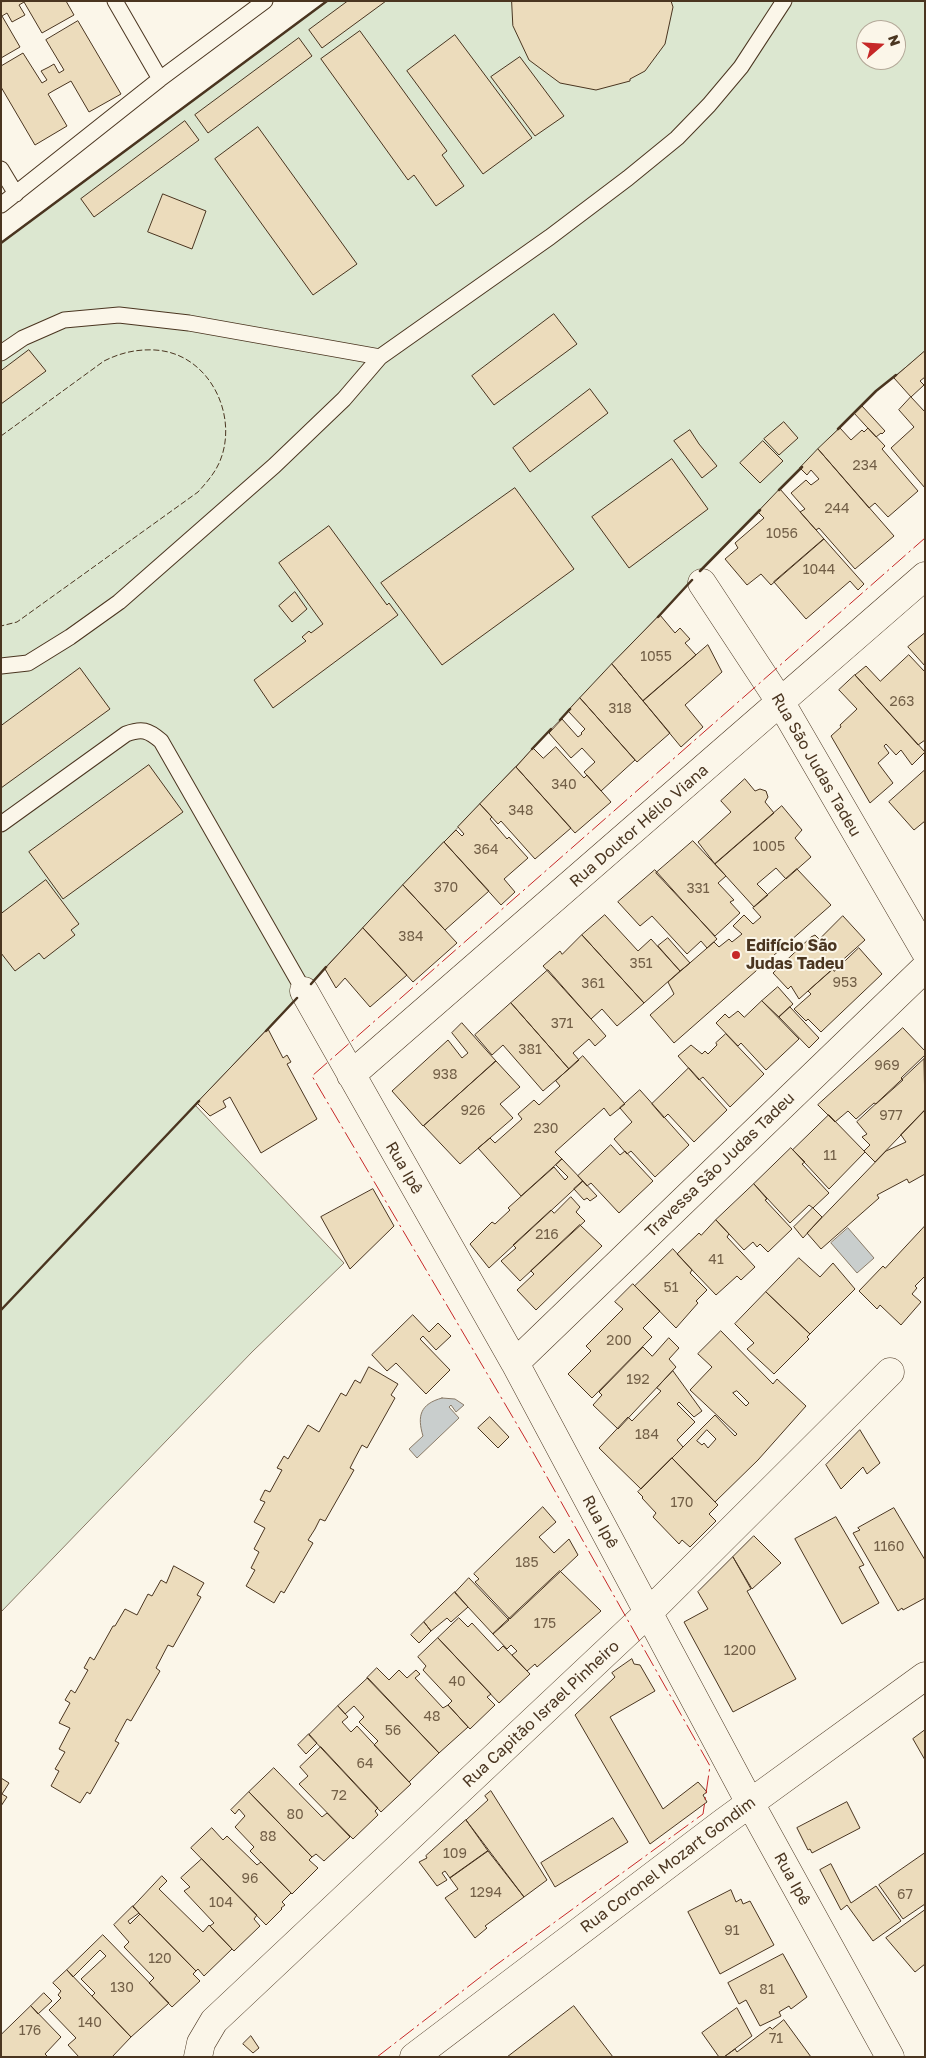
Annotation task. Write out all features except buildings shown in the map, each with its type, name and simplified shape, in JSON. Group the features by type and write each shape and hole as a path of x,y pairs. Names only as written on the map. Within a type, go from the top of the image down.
{"street":[{"name":"Rua Doutor Hélio Viana","path":"352,1074 925,576"},
{"name":"Rua São Judas Tadeu","path":"702,583 781,703 925,951"},
{"name":"Travessa São Judas Tadeu","path":"515,1363 925,968"},
{"name":"Rua Ipê","path":"304,991 515,1363 750,1803 890,2057"},
{"name":"Rua Capitão Israel Pinheiro","path":"198,2057 201,2043 214,2021 649,1612 890,1372"},
{"name":"Rua Coronel Mozart Gondim","path":"429,2052 750,1803 925,1676"}],"lane":[{"path":"115,1 160,79"},
{"path":"1,205 160,79 265,1"},
{"path":"1,666 28,663 70,637 119,602 274,466 344,399 380,357 550,237 677,138 710,105 741,67 784,1"},
{"path":"1,169 16,194"},
{"path":"1,354 23,338 64,320 119,315 233,330 380,357"},
{"path":"1,824 126,734 142,729 149,731 161,741 304,991"}],"green space":[{"path":"327,1 925,1 925,352 876,391 700,572 195,1105 344,1263 252,1352 1,1612 1,243"}],"shaded area":[{"path":"848,1228 874,1258 857,1273 831,1243"},
{"path":"442,1398 455,1399 464,1405 456,1412 451,1405 449,1407 459,1418 417,1458 409,1449 423,1436 420,1422 422,1412 429,1404"}],"fence":[{"path":"1,436 104,361 122,354 141,350 155,350 174,354 191,362 204,374 215,389 222,406 225,425 225,443 220,461 208,481 198,492 17,622 1,626"}],"wall":[{"path":"1,243 327,1"},
{"path":"838,429 876,391 896,375"},
{"path":"779,490 802,467"},
{"path":"700,571 760,510"},
{"path":"658,617 692,580"},
{"path":"560,720 570,709"},
{"path":"532,749 551,729"},
{"path":"311,984 326,967"},
{"path":"266,1031 297,998"},
{"path":"1,1310 199,1101"}],"power":[{"path":"377,2057 496,1965 703,1814 710,1766 525,1438 312,1076 925,538"}],"place":[{"name":"Edifício São Judas Tadeu","path":"736,955"}]}
